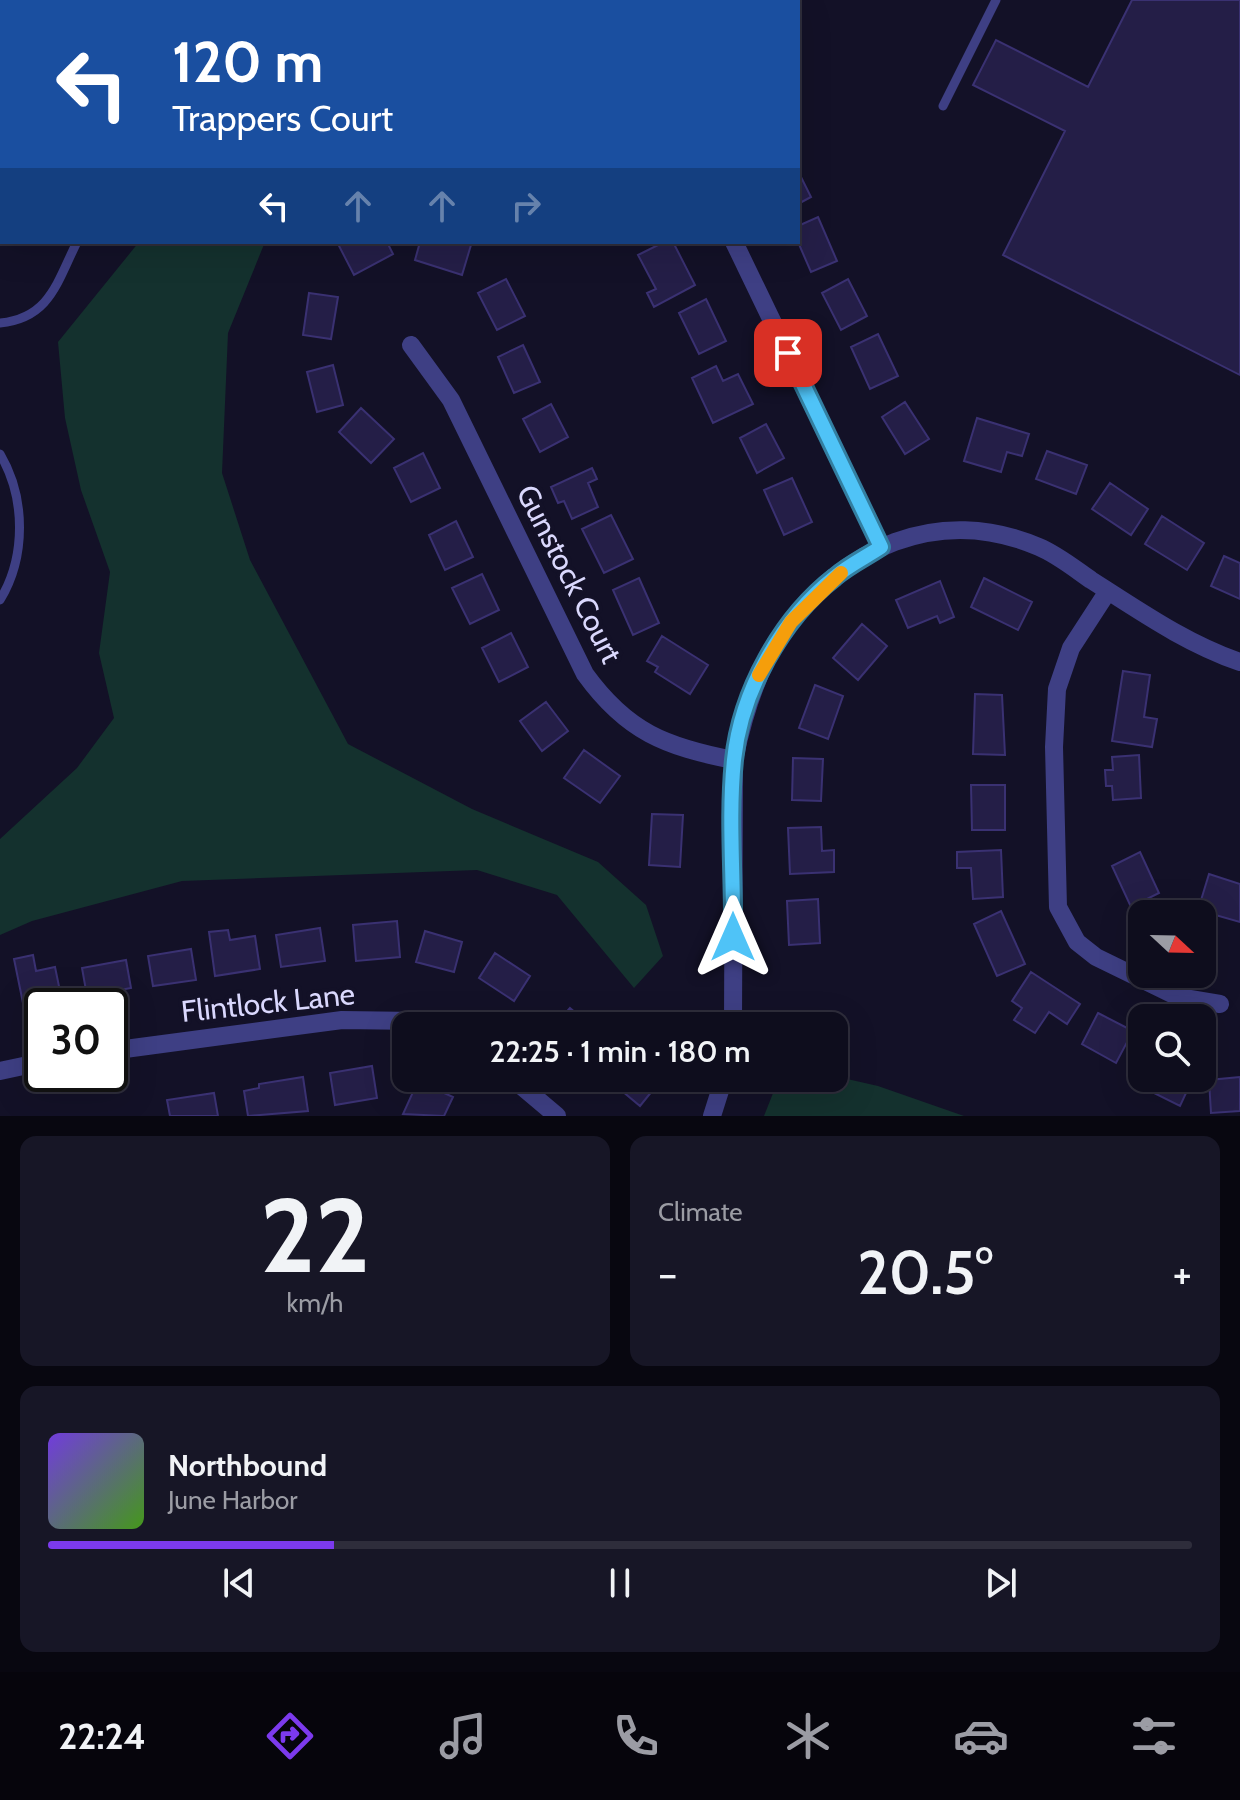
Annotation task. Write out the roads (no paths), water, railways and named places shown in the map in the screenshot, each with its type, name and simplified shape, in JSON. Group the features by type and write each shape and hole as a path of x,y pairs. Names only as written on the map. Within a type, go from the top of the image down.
{"street":[{"path":"735,244 881,547"},
{"name":"Gunstock Court","path":"411,345 451,400 585,674 603,699 658,741 734,760"},
{"path":"733,1012 734,760 741,729 760,674 780,636 835,577 881,547 913,534 949,528 978,529 1043,549 1174,633 1240,662"},
{"path":"1108,591 1071,648 1057,689 1054,747 1058,907 1077,942 1096,957 1178,997 1220,1004"},
{"name":"Flintlock Lane","path":"128,1049 342,1020 392,1021"},
{"path":"0,1071 24,1066"},
{"path":"529,1092 557,1116"},
{"path":"712,1116 720,1092"}],"lane":[{"path":"943,106 996,0"},
{"path":"0,323 22,321 44,306 76,244"},
{"path":"0,454 8,467 18,504 19,546 14,577 0,600"}]}
